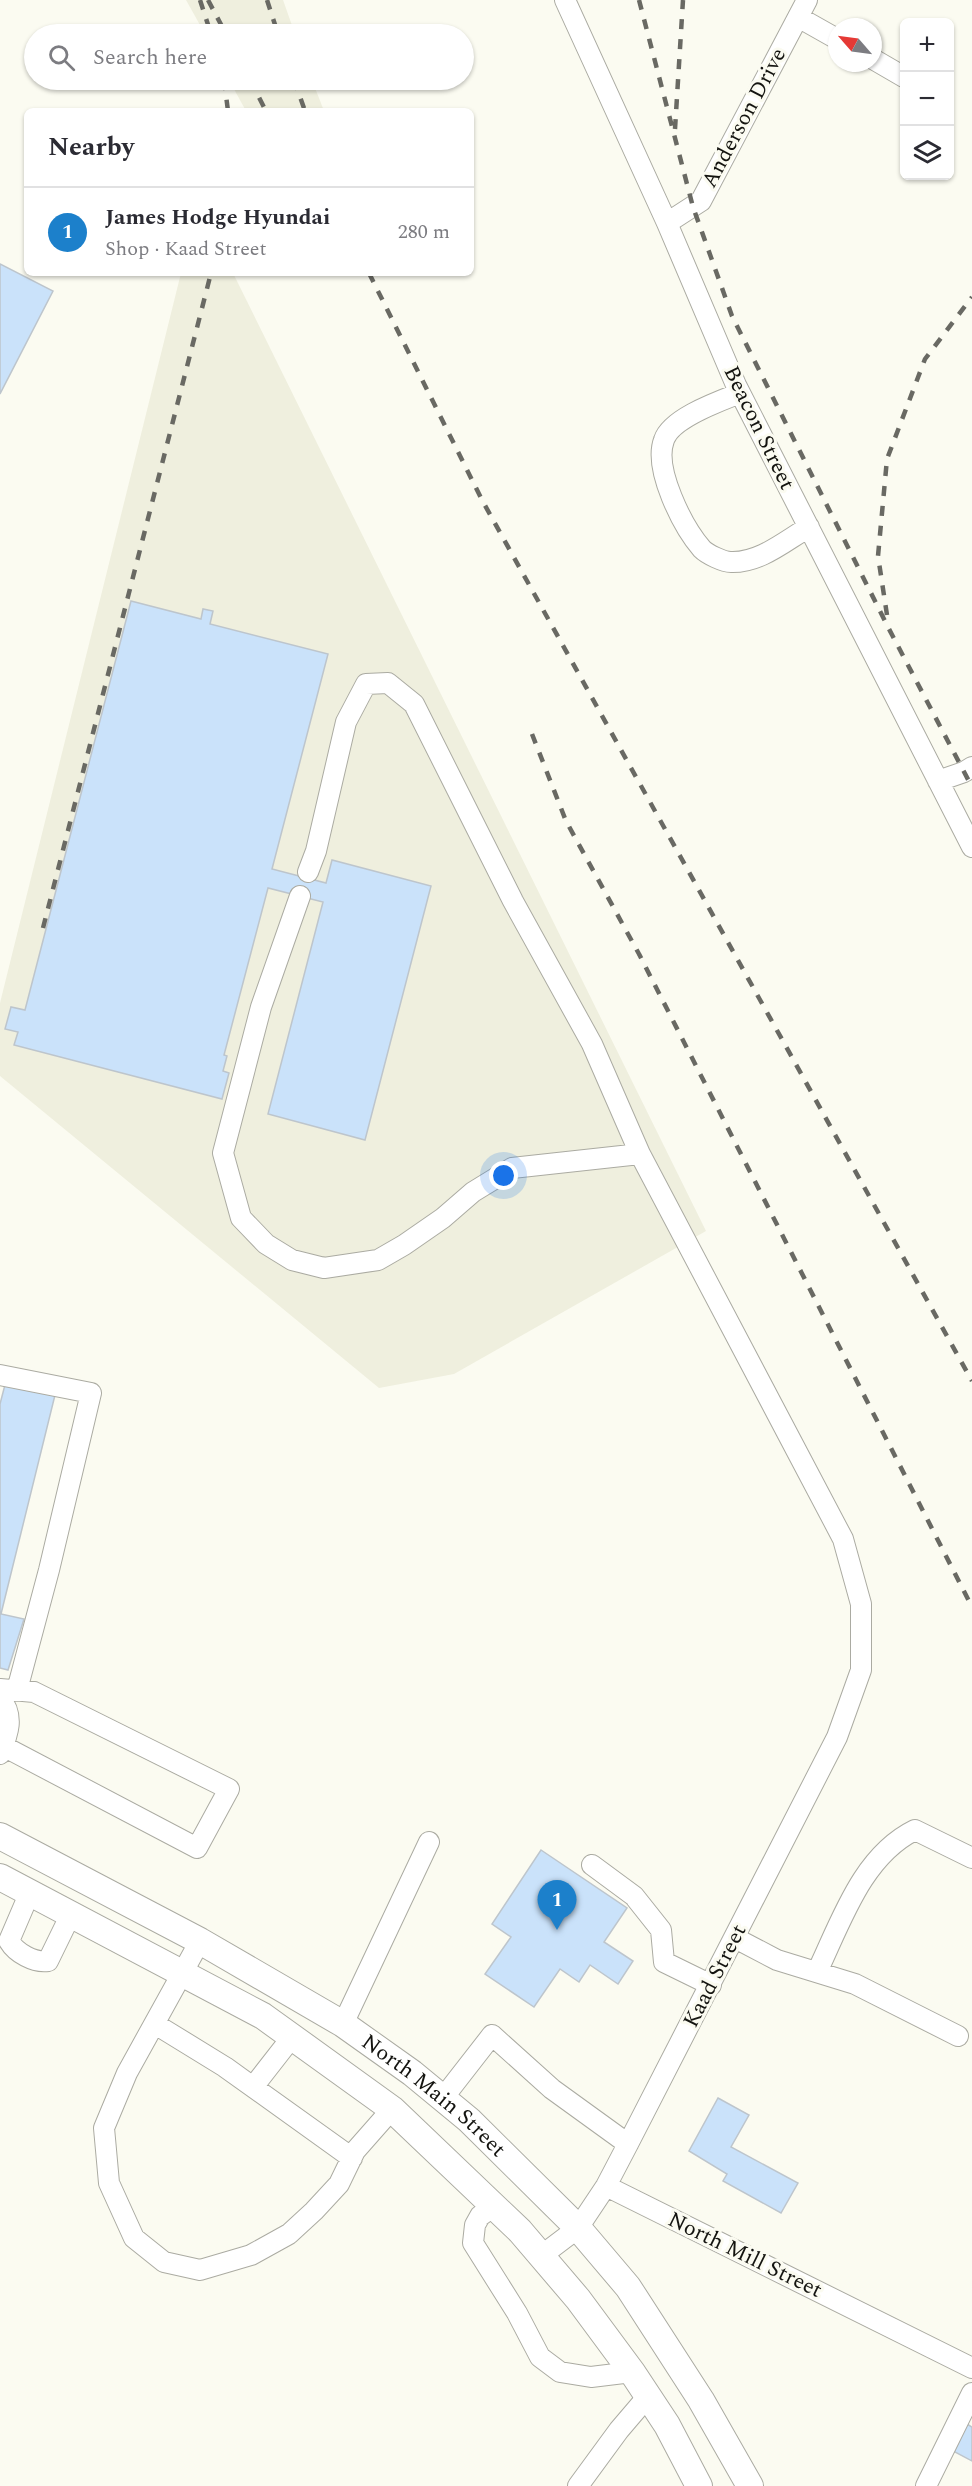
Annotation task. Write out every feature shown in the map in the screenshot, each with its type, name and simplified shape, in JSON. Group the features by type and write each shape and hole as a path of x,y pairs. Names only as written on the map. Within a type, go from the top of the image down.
{"main road":[{"name":"North Main Street","path":"0,1836 200,1941 343,2024 412,2073 469,2120 578,2228 628,2287 701,2400 750,2486"},
{"name":"North Main Street","path":"0,1876 262,2016 392,2109 494,2206 578,2299 648,2396 699,2486"}],"street":[{"name":"Beacon Street","path":"565,0 667,223 740,393 972,847"},
{"name":"Anderson Drive","path":"667,223 701,201 802,9"},
{"path":"802,9 828,31"},
{"path":"882,64 900,75"},
{"path":"740,393 685,417 664,438 661,459 674,506 703,551 729,562 754,560 808,526"},
{"name":"Kaad Street","path":"308,872 346,722 366,684 388,682 414,704 513,901 592,1044 640,1154 843,1539 861,1604 861,1670 837,1737 606,2186"},
{"path":"938,781 964,772 972,766"},
{"path":"300,896 261,1007 223,1153 242,1218 266,1244 292,1260 324,1268 378,1260 404,1245 443,1218 473,1192 512,1168 640,1154"},
{"path":"0,1375 91,1393 49,1569 6,1693 10,1724 1,1750 197,1848 229,1789 34,1692 6,1693"},
{"path":"817,1972 864,1876 899,1838 915,1830 972,1858"},
{"path":"343,2024 429,1842"},
{"path":"592,1865 634,1896 661,1930 664,1962 711,1985"},
{"path":"30,1892 9,1941 15,1950 40,1962 48,1961 71,1914"},
{"path":"735,1938 777,1960 855,1984 958,2036"},
{"path":"200,1941 127,2073 104,2128 109,2183 134,2238 164,2262 200,2270 251,2255 289,2234 314,2211 339,2184 355,2151 392,2109"},
{"path":"155,2024 253,2087 352,2158"},
{"path":"443,2098 492,2035 552,2089 628,2144"},
{"path":"253,2087 292,2037"},
{"path":"541,2256 578,2228 606,2186"},
{"name":"North Mill Street","path":"606,2186 972,2368"},
{"path":"494,2206 480,2216 475,2225 473,2243 517,2313 540,2357 560,2372 581,2376 632,2372"},
{"path":"926,2486 972,2393"},
{"path":"578,2486 619,2430 648,2396"}],"shaded area":[{"path":"186,0 283,0 291,24 199,24"},
{"path":"234,90 316,90 323,108 244,108"},
{"path":"180,276 234,276 706,1231 454,1374 379,1388 0,1076 0,1003"}],"building":[{"path":"0,264 53,291 0,394"},
{"path":"131,601 201,619 203,609 213,611 210,624 328,654 272,869 326,883 332,860 431,886 365,1140 268,1114 323,902 268,888 224,1055 227,1056 223,1071 229,1073 222,1099 14,1045 18,1032 5,1029 11,1007 25,1010"},
{"path":"7,1377 56,1391 1,1614 24,1619 8,1670 0,1668 0,1404"},
{"path":"541,1850 627,1908 604,1942 633,1961 618,1984 590,1965 579,1982 560,1969 534,2007 485,1974 511,1937 492,1924"},
{"path":"718,2098 749,2115 731,2147 798,2183 781,2213 723,2181 727,2174 689,2151"},
{"path":"967,2424 972,2427 972,2461 953,2451"}],"railway":[{"path":"200,0 208,24"},
{"path":"208,0 221,24"},
{"path":"267,0 275,24"},
{"path":"639,0 693,207 732,316 889,629 972,787"},
{"path":"675,129 683,0"},
{"path":"225,90 228,108"},
{"path":"255,90 264,108"},
{"path":"298,90 304,108"},
{"path":"43,928 210,276"},
{"path":"370,276 482,500 972,1381"},
{"path":"887,615 878,556 887,459 925,359 972,297"},
{"path":"532,734 566,821 639,954 972,1607"}],"place":[{"name":"James Hodge Hyundai","path":"557,1930"}]}
